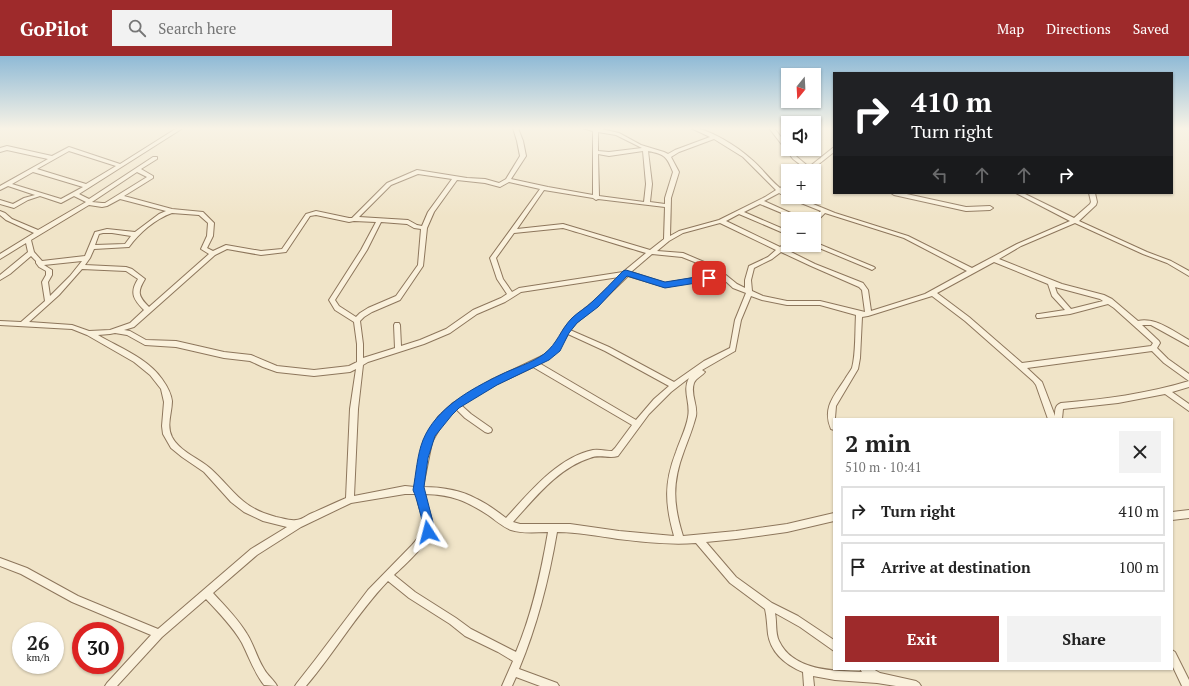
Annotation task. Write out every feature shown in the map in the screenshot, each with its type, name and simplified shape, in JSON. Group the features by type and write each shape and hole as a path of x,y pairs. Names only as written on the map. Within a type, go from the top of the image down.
{"street":[{"path":"93,157 119,167 130,175"},
{"path":"8,184 61,202 134,157"},
{"path":"354,219 389,184 409,175 419,172 485,181 500,185 508,180 522,157"},
{"path":"595,157 596,198"},
{"path":"647,157 649,184 647,204"},
{"path":"667,240 668,198 676,172 670,157"},
{"path":"300,686 314,671 358,609 428,532 429,526 419,490 428,441 441,419 456,405 494,382 546,358 557,348 566,331 574,321 595,304 650,252 667,240 681,232 721,220 780,191 767,180 746,157"},
{"path":"815,164 823,157"},
{"path":"0,188 52,158"},
{"path":"0,257 89,202 155,158"},
{"path":"33,170 86,186"},
{"path":"78,192 76,195 89,202 104,205 120,197 150,177 138,170"},
{"path":"350,500 354,404 360,364 360,344 357,321 362,315 370,310 398,298 420,265 424,228 431,212 456,178"},
{"path":"508,180 542,189 596,198 667,206"},
{"path":"510,294 500,279 493,258 542,189"},
{"path":"1021,194 1075,221 1169,262 1189,274"},
{"path":"512,231 563,226 594,234 618,243 650,252 683,254 710,266 723,275 734,286 749,293 778,302 828,305 859,314 868,314 915,301 1038,236 1075,221 1093,205 1094,202 1092,194"},
{"path":"0,202 14,206 26,199 39,195"},
{"path":"909,195 966,209 990,208"},
{"path":"120,197 171,210 199,212 210,221 211,232 204,249 213,254"},
{"path":"760,202 784,212"},
{"path":"808,204 824,211 906,237 972,271"},
{"path":"92,247 127,246 137,234 161,215 171,210"},
{"path":"821,214 824,211"},
{"path":"739,212 781,230"},
{"path":"0,213 4,214 10,220 39,233"},
{"path":"89,333 116,331 132,325 213,254 226,247 262,253 284,251 287,249 306,216 312,213 349,220 408,222 416,227 424,228"},
{"path":"507,522 548,480 576,460 592,453 615,454 658,399 674,385 718,355 733,349 738,320 749,293 748,280 752,267 770,258 781,249 721,220"},
{"path":"357,321 337,308 332,300 364,250 379,221"},
{"path":"23,324 61,290 81,266 87,258 96,234 103,230 137,234"},
{"path":"28,240 31,253 38,258 40,266 50,270 45,282 48,301"},
{"path":"821,247 872,268"},
{"path":"0,251 10,252"},
{"path":"788,252 861,285 865,290 868,314"},
{"path":"0,278 31,253"},
{"path":"39,263 87,258"},
{"path":"993,259 1064,287 1098,295 1110,301 1157,343 1153,348 1020,366"},
{"path":"81,266 130,270 142,279 137,284 137,297 138,301 149,311"},
{"path":"116,331 128,334 145,342 176,344 224,355 251,358 270,367 305,373 350,369 366,360 438,336 483,307 503,300 510,294 530,287 600,279 625,274 665,285 723,275"},
{"path":"1051,282 1054,294 1070,312"},
{"path":"932,293 967,320 1040,384 1052,418"},
{"path":"1039,316 1070,312 1110,301"},
{"path":"833,423 831,416 832,406 855,369 859,314"},
{"path":"1136,324 1145,322 1152,323 1189,343"},
{"path":"0,323 72,328 89,333 145,366 159,379 168,393 169,404 166,429 170,441 176,448 207,470 234,500 242,506 274,521 298,524"},
{"path":"397,325 398,350"},
{"path":"566,331 645,368 674,385"},
{"path":"1153,348 1166,361 1189,378"},
{"path":"546,358 550,373"},
{"path":"534,364 637,424"},
{"path":"680,540 674,523 672,508 672,484 693,411 689,397 692,380 705,365"},
{"path":"1058,418 1060,406 1100,403 1166,391 1189,384"},
{"path":"1166,391 1189,408"},
{"path":"456,405 468,416 488,430"},
{"path":"110,686 159,634 254,552 298,524 350,500 405,490 441,491 474,501 512,526 520,528 570,528 680,540 699,540 787,528 833,518"},
{"path":"1173,516 1189,514"},
{"path":"507,686 519,660 543,586 553,528"},
{"path":"699,540 733,580 769,606 803,622 833,645"},
{"path":"0,562 10,564 60,592 95,609 113,614 159,634"},
{"path":"388,576 413,597 453,621 462,629 480,639 506,650 519,660"},
{"path":"206,593 232,619 244,638 262,675 272,686"},
{"path":"769,606 772,617 774,643 789,661 807,669 846,677 878,678 916,686"},
{"path":"1173,657 1187,686"},
{"path":"807,669 809,686"},
{"path":"866,670 878,678"},
{"path":"514,672 554,686"}],"route":[{"path":"428,532 429,526 422,503 420,490 418,490 423,458 432,433 441,419 448,412 456,405 494,382 546,358 557,348 566,331 574,321 595,304 626,273 665,285 709,278"}]}
